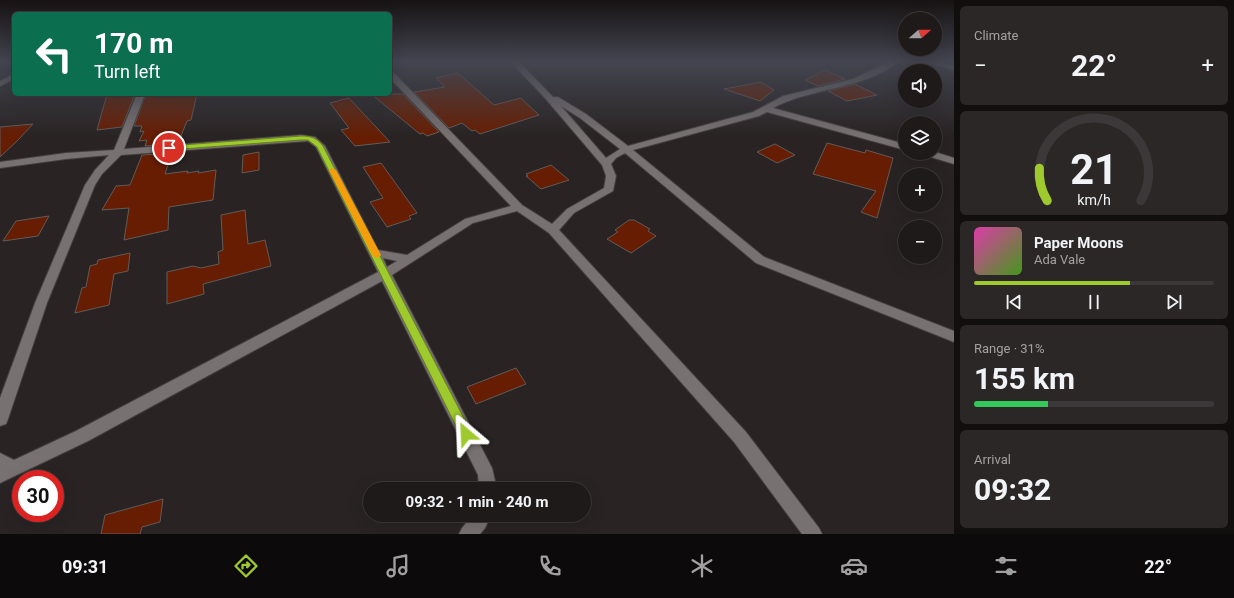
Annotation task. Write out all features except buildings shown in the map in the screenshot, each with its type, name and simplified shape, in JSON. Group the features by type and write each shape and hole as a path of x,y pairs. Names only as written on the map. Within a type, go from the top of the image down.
{"street":[{"path":"402,87 518,207 553,230 740,437 813,534"},
{"path":"539,87 606,164 611,176 610,189 572,210 556,224 553,230"},
{"path":"606,164 613,156 626,149 730,122 756,114 786,98 834,87"},
{"path":"0,419 42,303 90,185 98,172 118,152 140,96"},
{"path":"548,96 562,102 583,116 626,149 760,260 954,337"},
{"path":"766,109 898,145"},
{"path":"0,165 66,156 310,138 320,146 386,273 486,474 487,482"},
{"path":"942,157 954,160"},
{"path":"5,468 82,436 386,273 469,221 518,207"},
{"path":"375,252 410,259"},
{"path":"468,534 480,522"}],"slow traffic":[{"path":"332,170 376,255"}],"route":[{"path":"169,148 301,138 310,138 315,141 320,146 386,273 466,434"}]}
